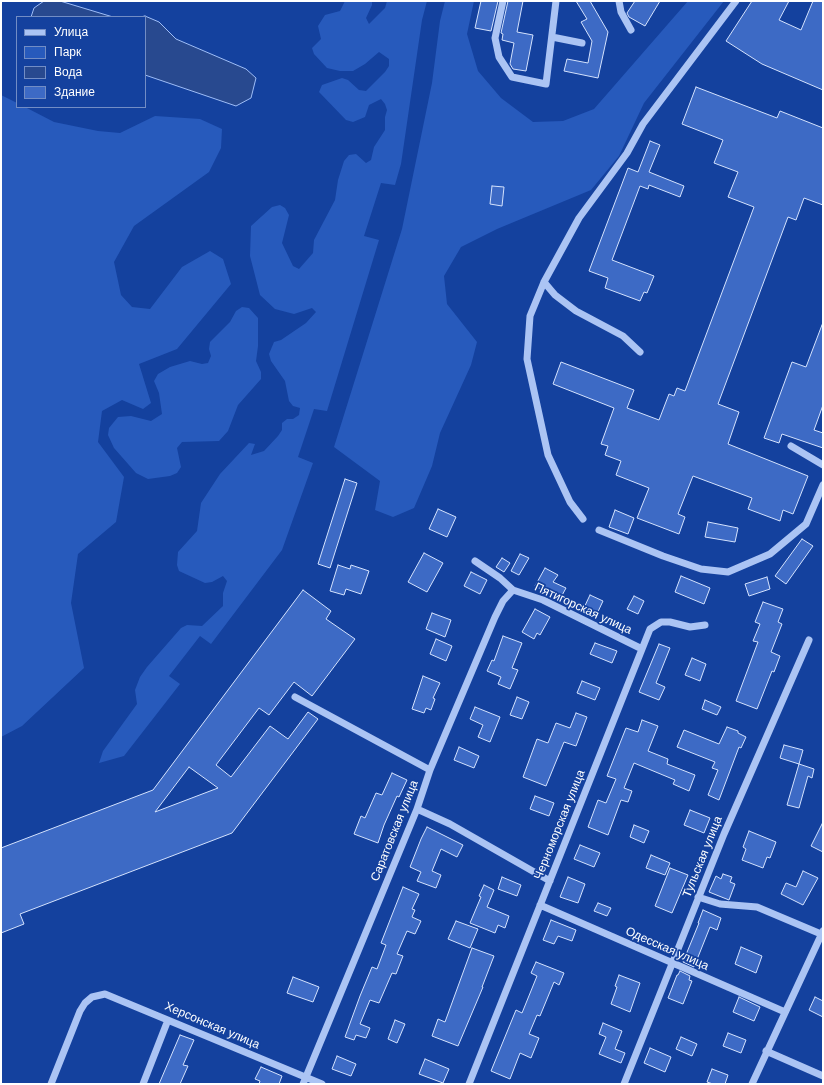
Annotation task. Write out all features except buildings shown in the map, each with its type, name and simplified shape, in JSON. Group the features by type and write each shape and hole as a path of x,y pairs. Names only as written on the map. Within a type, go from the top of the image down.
{"street":[{"path":"503,1 495,38 499,57 512,77 546,84 556,1"},
{"path":"619,1 621,12 631,30"},
{"path":"583,520 570,502 548,455 527,359 530,316 544,282 579,218 627,153 643,124 736,1"},
{"path":"552,37 582,43"},
{"path":"544,282 555,295 576,311 623,336 640,352"},
{"path":"791,446 823,465"},
{"path":"599,530 663,556 701,569 728,572 770,554 806,524 823,485"},
{"name":"Пятигорская улица","path":"475,562 500,578 513,590 543,600 642,649"},
{"name":"Саратовская улица","path":"304,1081 417,809 430,770 495,617 503,602 513,590"},
{"name":"Черноморская улица","path":"469,1084 650,629 661,622 670,622 690,627 705,626"},
{"name":"Тульская улица","path":"624,1084 724,834 809,640"},
{"path":"295,696 430,770"},
{"path":"417,809 450,824 550,881"},
{"path":"698,897 720,904 757,907 822,933 752,1084"},
{"name":"Одесская улица","path":"540,905 785,1012"},
{"name":"Херсонская улица","path":"51,1084 80,1011 85,1003 92,997 105,994 168,1020 304,1081 322,1084"},
{"path":"143,1084 168,1020"},
{"path":"766,1051 823,1076"}],"green space":[{"path":"345,1 372,1 372,5 366,18 369,24 385,8 387,1 427,1 422,20 401,164 395,185 381,183 364,236 379,240 327,411 314,409 298,457 313,463 282,550 211,644 200,636 169,676 180,684 124,756 99,763 103,751 137,704 135,690 140,677 147,667 181,628 187,625 202,626 223,606 223,593 227,581 223,576 212,582 205,583 179,571 177,565 178,552 197,531 201,503 220,474 249,443 255,444 251,455 264,451 282,430 282,423 287,419 293,419 299,415 300,408 293,406 289,401 285,381 271,361 269,354 274,342 281,340 306,323 316,312 312,308 294,314 275,309 260,295 250,256 251,226 272,207 280,205 285,208 289,215 282,243 293,266 299,269 313,253 314,240 335,200 338,180 344,161 349,155 356,154 366,163 371,160 374,147 385,130 385,117 387,110 381,99 369,105 365,117 353,122 346,120 319,92 322,85 342,78 348,80 359,90 366,91 389,66 389,59 379,52 365,64 353,71 340,71 327,68 314,54 312,48 321,39 318,26 325,15 340,11"},
{"path":"445,1 474,1 467,34 478,71 501,98 533,122 563,121 594,109 688,1 724,1 644,103 619,156 591,190 497,229 461,247 444,276 447,304 477,342 471,365 440,433 432,466 414,508 393,517 375,510 380,481 334,447 402,229 432,83 440,21"},
{"path":"1,95 16,102 16,108 27,108 54,122 98,131 120,133 155,116 200,119 222,129 221,148 209,172 134,226 114,262 121,295 132,307 150,309 182,267 210,251 223,259 231,284 177,349 139,364 151,403 143,409 122,400 102,411 98,442 124,477 116,522 78,554 71,603 84,668 22,726 1,737"},
{"path":"242,307 249,308 258,318 258,346 256,361 261,372 261,379 238,405 228,431 219,441 182,442 177,448 181,467 177,473 170,476 148,479 136,473 114,448 108,435 109,428 118,417 131,416 151,421 162,414 159,393 154,381 158,374 170,367 190,361 202,364 208,363 211,356 209,349 210,342 230,322 236,311"}],"water":[{"path":"44,1 60,1 110,16 31,16 34,8"},
{"path":"146,16 159,22 176,39 246,69 256,78 251,98 236,106 146,75"}]}
